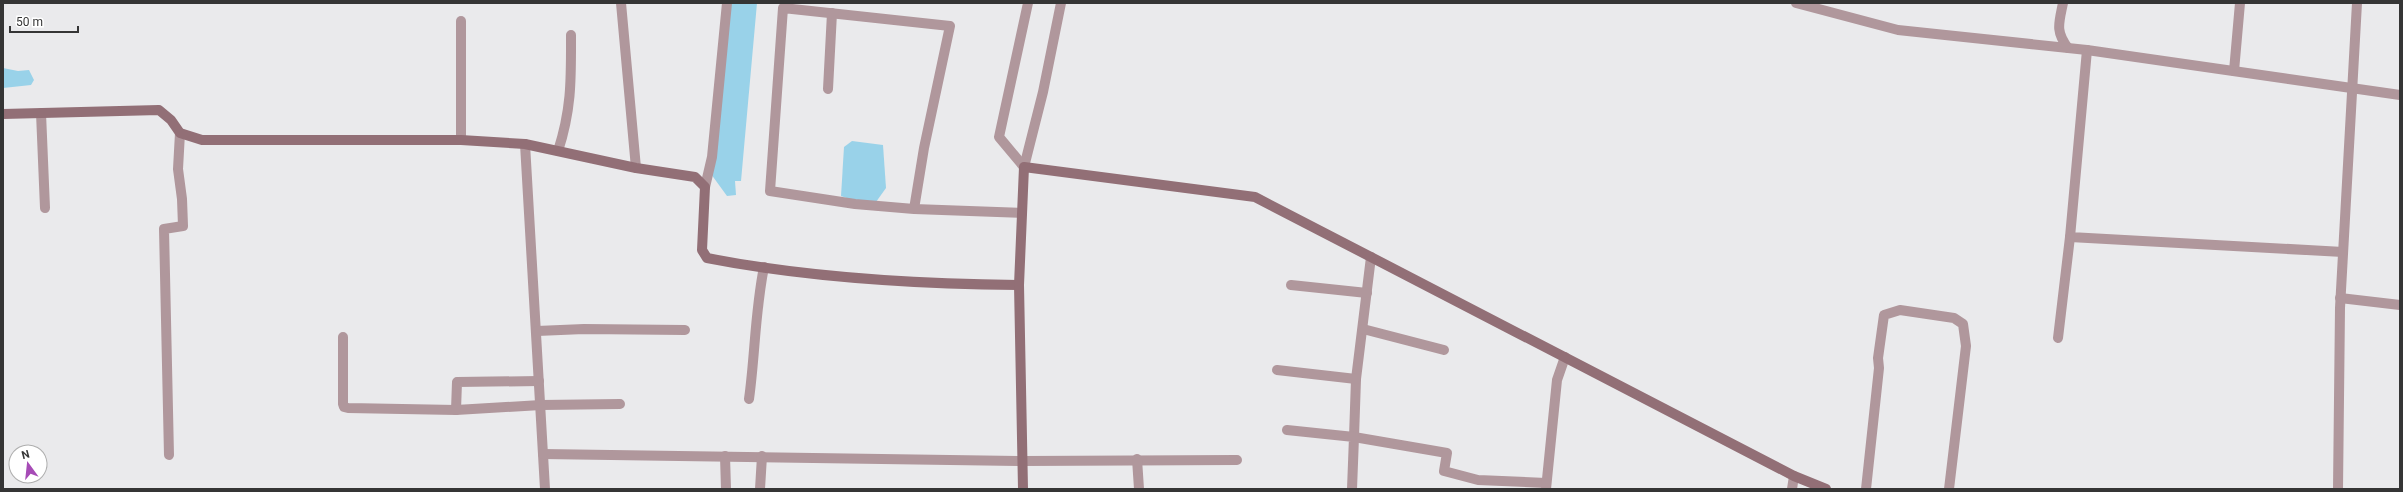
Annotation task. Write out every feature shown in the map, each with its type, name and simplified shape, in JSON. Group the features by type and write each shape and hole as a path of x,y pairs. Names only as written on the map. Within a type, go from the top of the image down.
{"street":[{"path":"621,3 636,168"},
{"path":"728,3 712,157 705,187 702,250 707,258 764,267 867,279 952,285 1019,286"},
{"path":"1028,3 999,137 1024,167 1255,197 1794,476 1826,489"},
{"path":"1023,489 1019,286 1024,167 1043,92 1061,3"},
{"path":"1796,3 1898,30 2086,50 2400,95"},
{"path":"2063,3 2058,27 2060,38 2068,48"},
{"path":"2234,71 2240,3"},
{"path":"2338,489 2340,298 2357,3"},
{"path":"914,209 924,148 950,26 783,8 770,191 855,204 914,209 1022,214"},
{"path":"828,89 832,14"},
{"path":"461,140 462,21"},
{"path":"558,150 568,122 571,85 571,35"},
{"path":"2058,338 2070,237 2086,50"},
{"path":"3,114 159,110 171,120 180,133 202,140 237,142 461,140 524,144 558,150 636,168 695,177 705,187"},
{"path":"41,113 45,208"},
{"path":"169,454 164,229 183,226 182,199 178,169 180,133"},
{"path":"524,144 537,331 545,489"},
{"path":"2070,237 2343,252"},
{"path":"1352,489 1356,380 1372,257"},
{"path":"749,399 755,352 759,293 764,267"},
{"path":"1291,285 1367,293"},
{"path":"2340,298 2400,305"},
{"path":"1866,489 1879,368 1878,358 1884,315 1900,310 1954,318 1963,324 1966,346 1949,489"},
{"path":"537,331 584,329 684,330"},
{"path":"1363,329 1444,350"},
{"path":"343,337 344,407 456,410 541,405 620,404"},
{"path":"1287,430 1354,437 1447,453 1444,471 1478,480 1546,486 1557,380 1565,358"},
{"path":"1277,370 1356,380"},
{"path":"456,410 457,382 539,381"},
{"path":"543,454 1023,461 1137,459 1237,460"},
{"path":"725,456 726,489"},
{"path":"760,489 762,456"},
{"path":"1137,459 1139,489"},
{"path":"1792,489 1794,476"}],"water":[{"path":"728,3 757,3 741,181 735,181 736,195 727,196 711,174"},
{"path":"3,68 18,71 29,70 34,80 31,85 3,88"},
{"path":"852,141 883,145 886,188 876,202 858,202 841,196 844,147"}]}
